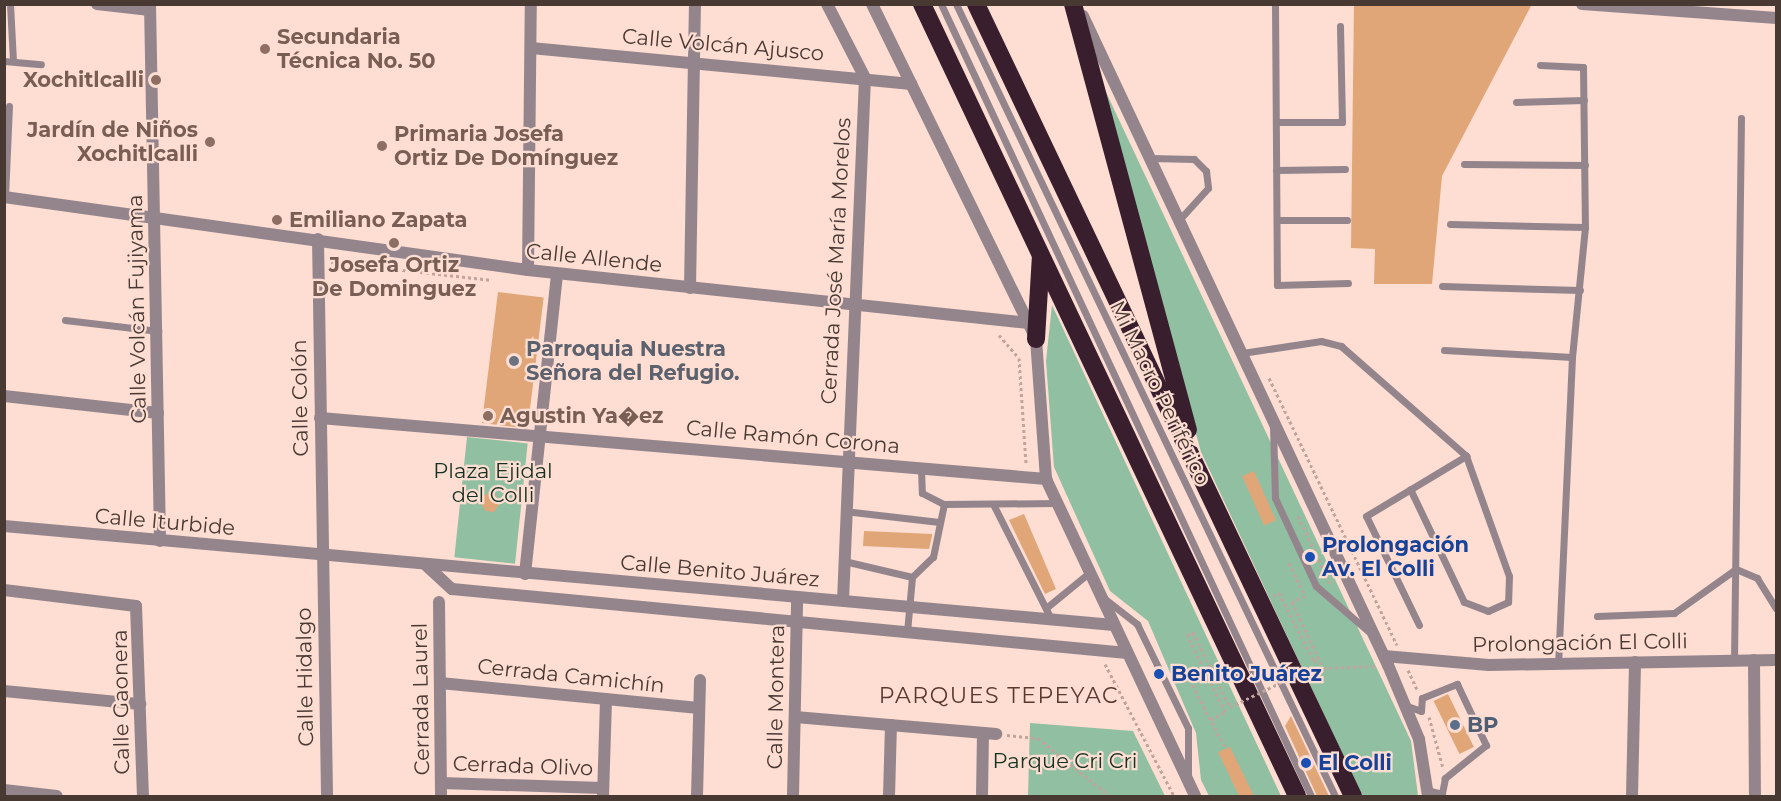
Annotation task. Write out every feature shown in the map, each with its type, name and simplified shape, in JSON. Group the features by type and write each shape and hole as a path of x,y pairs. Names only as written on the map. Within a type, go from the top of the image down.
{"highway":[{"path":"922,4 1297,796"},
{"path":"976,4 1353,796"},
{"path":"1075,4 1205,486"},
{"path":"1033,331 1041,254"}],"street":[{"path":"97,4 150,7"},
{"path":"528,270 531,4"},
{"path":"690,288 695,4"},
{"name":"Cerrada José María Morelos","path":"827,4 865,78 845,461 843,601"},
{"path":"872,4 1033,331 1046,479 1195,796"},
{"path":"1075,4 1150,158 1386,661 1419,739 1428,793"},
{"path":"1582,4 1776,18"},
{"name":"Calle Volcán Fujiyama","path":"150,7 156,216 160,541"},
{"name":"Calle Volcán Ajusco","path":"531,48 911,84"},
{"name":"Calle Allende","path":"5,197 156,216 528,270 854,306 1033,331"},
{"name":"Calle Colón","path":"318,239 321,556"},
{"path":"525,574 537,434 557,273"},
{"path":"4,396 158,413"},
{"name":"Calle Ramón Corona","path":"320,418 537,434 1046,479"},
{"name":"Calle Iturbide","path":"4,526 321,556"},
{"name":"Calle Benito Juárez","path":"321,556 910,607 1048,614 1114,625"},
{"name":"Calle Hidalgo","path":"321,556 327,796"},
{"name":"Calle Benito Juárez","path":"427,566 452,589 1127,653"},
{"name":"Calle Gaonera","path":"4,590 136,606 142,796"},
{"name":"Calle Montera","path":"793,796 797,597"},
{"name":"Cerrada Laurel","path":"439,602 441,796"},
{"path":"1754,660 1755,796"},
{"name":"Prolongación El Colli","path":"1386,661 1471,664 1776,660"},
{"path":"1632,796 1635,662"},
{"path":"697,796 699,680"},
{"name":"Cerrada Camichín","path":"440,683 699,708"},
{"path":"4,691 140,704"},
{"path":"603,792 606,699"},
{"path":"795,717 996,734"},
{"path":"889,796 891,725"},
{"path":"982,796 983,733"},
{"name":"Cerrada Olivo","path":"441,783 603,792"},
{"path":"4,790 55,796"}],"lane":[{"path":"10,4 13,61"},
{"name":"Mi Macro Periférico","path":"941,4 1311,796"},
{"name":"Mi Macro Periférico","path":"956,4 1335,796"},
{"path":"1275,4 1277,285 1347,283"},
{"path":"1276,122 1342,122 1340,26"},
{"path":"4,61 41,64"},
{"path":"1540,65 1583,67 1584,100 1585,226 1572,357 1558,662"},
{"path":"1516,102 1584,100"},
{"path":"5,197 9,106"},
{"path":"1734,660 1741,118"},
{"path":"1150,158 1194,159 1206,171 1208,188 1179,220"},
{"path":"1464,164 1585,165"},
{"path":"1276,170 1345,169"},
{"path":"1277,220 1347,220"},
{"path":"1450,224 1585,226"},
{"path":"1442,286 1580,290"},
{"path":"65,320 158,331"},
{"path":"1242,353 1321,340 1341,346 1466,456 1509,576 1508,602 1488,610 1464,602 1410,489"},
{"path":"1444,350 1572,357"},
{"path":"1273,420 1275,498 1316,586 1375,637"},
{"path":"1419,625 1366,516 1466,456"},
{"path":"921,468 922,493 944,504 994,506 1058,503"},
{"path":"907,632 912,578 933,557 944,504"},
{"path":"994,506 1048,614 1090,572"},
{"path":"844,511 939,522"},
{"path":"844,561 912,578"},
{"path":"1736,568 1757,578 1776,608"},
{"path":"1597,616 1674,613 1736,568"},
{"path":"1101,595 1137,624 1188,728 1188,782"},
{"path":"1404,705 1421,711 1422,698 1457,684 1486,745 1445,778 1442,794 1428,793"}],"path":[{"path":"318,260 495,280"},
{"path":"990,334 1001,335 1018,358 1029,478"},
{"path":"1298,516 1331,584"},
{"path":"1289,563 1305,596 1292,602 1323,668 1386,661"},
{"path":"1210,720 1224,712 1187,635 1193,632 1230,707 1309,669"},
{"path":"1104,663 1174,796"},
{"path":"1184,669 1225,747"},
{"path":"996,734 1038,738 1110,796"}],"green space":[{"path":"1097,73 1411,741 1418,796 1362,796 1201,452"},
{"path":"1052,305 1281,796 1209,796 1201,780 1196,733 1148,621 1110,591 1054,467 1046,361"},
{"name":"Plaza Ejidal del Colli","path":"467,437 528,443 515,564 454,557"},
{"name":"Parque Cri Cri","path":"1030,723 1133,731 1165,796 1028,796"}],"building":[{"path":"1354,4 1532,4 1442,176 1432,284 1374,284 1375,249 1351,248"},
{"name":"Parroquia Nuestra Señora del Refugio.","path":"498,292 544,298 528,429 482,423"},
{"path":"1254,471 1276,520 1264,526 1242,476"},
{"path":"487,493 495,494 500,503 494,512 486,511 480,502"},
{"path":"1024,514 1056,589 1045,594 1009,520"},
{"path":"864,531 932,534 932,536 929,549 863,546"},
{"name":"BP","path":"1448,694 1474,747 1459,754 1434,701"},
{"name":"El Colli","path":"1291,716 1329,796 1317,796 1285,726"},
{"path":"1230,747 1254,796 1239,796 1218,752"}],"place":[{"name":"Secundaria Técnica No. 50","path":"265,49"},
{"name":"Xochitlcalli","path":"156,80"},
{"name":"Jardín de Niños Xochitlcalli","path":"210,142"},
{"name":"Primaria Josefa Ortiz De Domínguez","path":"382,146"},
{"name":"Emiliano Zapata","path":"277,220"},
{"name":"Josefa Ortiz De Dominguez","path":"394,243"},
{"name":"Parroquia Nuestra Señora del Refugio.","path":"514,361"},
{"name":"Agustin Ya�ez","path":"488,416"},
{"name":"Prolongación Av. El Colli","path":"1310,557"},
{"name":"Benito Juárez","path":"1159,674"},
{"name":"BP","path":"1455,725"},
{"name":"El Colli","path":"1306,763"}],"district":[{"name":"PARQUES TEPEYAC","path":"999,696"}]}
